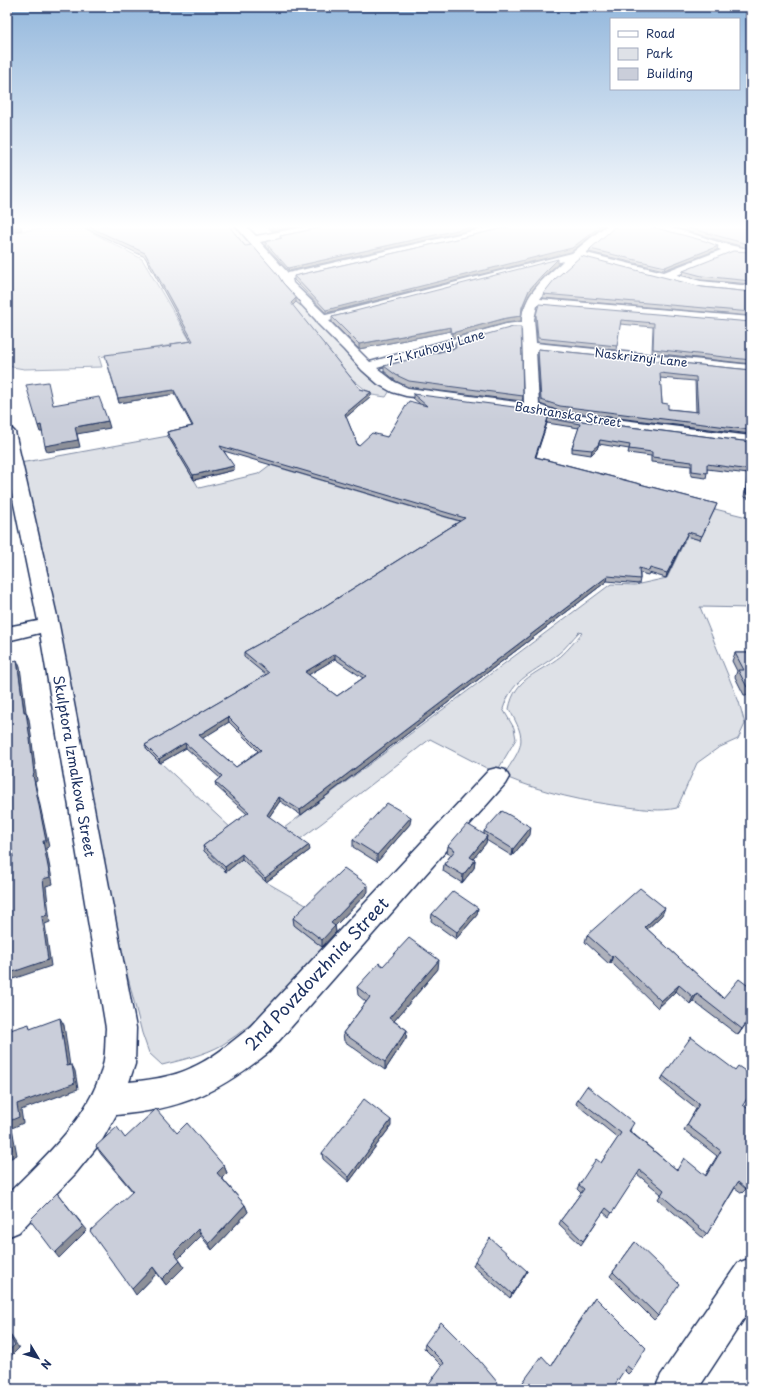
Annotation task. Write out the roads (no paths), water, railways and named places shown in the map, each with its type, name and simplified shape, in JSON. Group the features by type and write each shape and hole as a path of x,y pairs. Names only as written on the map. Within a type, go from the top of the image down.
{"street":[{"name":"Bashtanska Street","path":"294,290 367,367 392,388 406,392 532,408 557,416 751,441"},
{"path":"322,319 436,290"},
{"path":"532,408 528,325 532,302 541,290"},
{"path":"532,302 751,321"},
{"name":"7-i Kruhovyi Lane","path":"367,367 511,327 528,325"},
{"name":"Naskriznyi Lane","path":"530,346 751,369"},
{"name":"Skulptora Izmalkova Street","path":"7,432 49,625 121,1028 119,1064 108,1100"},
{"path":"7,634 49,625"},
{"name":"2nd Povzdovzhnia Street","path":"108,1100 150,1096 183,1088 216,1073 258,1041 497,777"},
{"path":"7,1220 63,1162 88,1130 108,1100"},
{"path":"675,1389 751,1276"}]}
